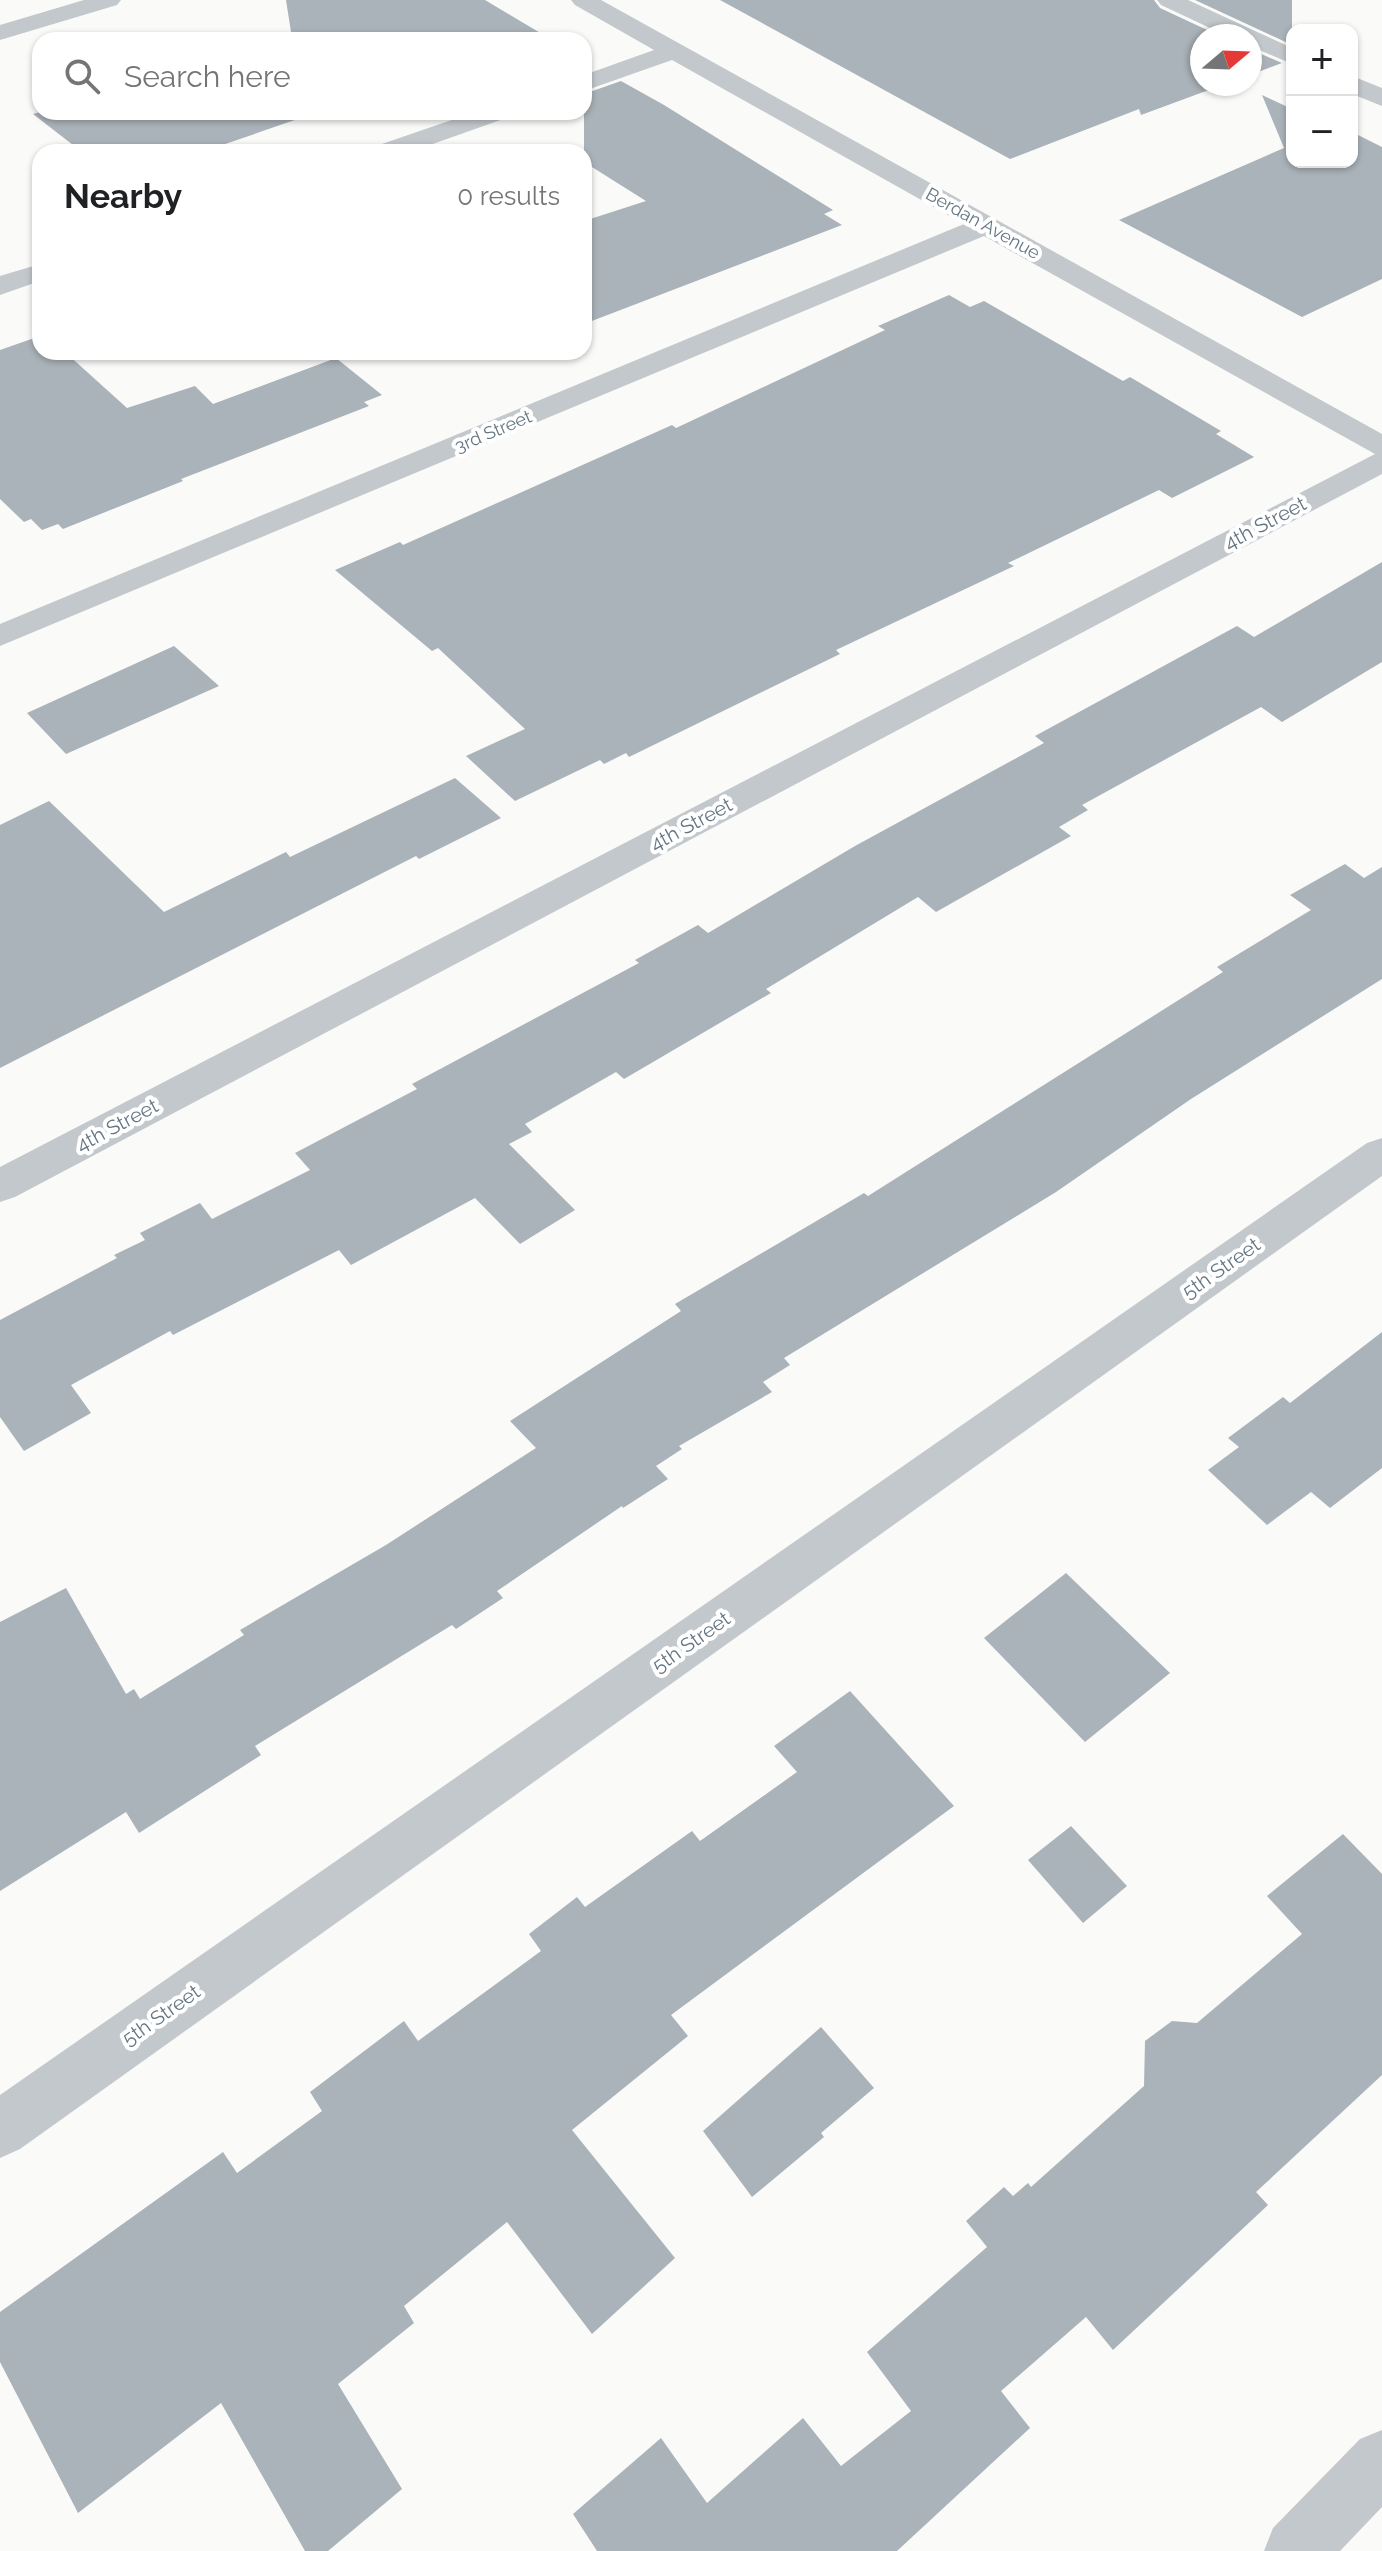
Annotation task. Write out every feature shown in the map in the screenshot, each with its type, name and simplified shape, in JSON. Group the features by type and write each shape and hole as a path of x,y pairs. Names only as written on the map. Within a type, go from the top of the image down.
{"street":[{"path":"0,33 109,0"},
{"name":"Berdan Avenue","path":"583,0 1382,447"},
{"path":"1169,0 1221,24"},
{"path":"1262,43 1286,54"},
{"path":"592,80 674,51"},
{"path":"1358,87 1382,98"},
{"path":"408,144 477,120"},
{"name":"3rd Street","path":"0,636 986,225"},
{"path":"0,286 32,275"},
{"name":"4th Street","path":"0,1186 1382,462"},
{"name":"5th Street","path":"0,2129 1382,1154"},
{"path":"1296,2551 1382,2461"}],"building":[{"path":"286,0 485,0 539,32 291,32"},
{"path":"720,0 1154,0 1160,8 1194,24 1190,24 1190,96 1192,96 1141,115 1139,109 1010,159"},
{"path":"1195,0 1292,0 1292,24 1286,24 1286,42 1262,31 1262,24 1247,24"},
{"path":"1262,54 1282,63 1262,70"},
{"path":"621,81 833,210 824,214 842,225 592,321 592,218 646,201 592,167 592,144 584,144 584,120 592,120 592,91"},
{"path":"1262,95 1286,106 1286,168 1358,168 1358,135 1382,147 1382,279 1302,317 1119,220 1284,148"},
{"path":"41,120 295,120 225,144 72,144"},
{"path":"949,295 970,307 984,301 1123,381 1130,377 1221,431 1216,434 1254,457 1172,498 1159,490 1008,563 1014,566 836,650 840,654 629,757 626,753 604,764 600,760 515,801 466,756 525,729 438,648 432,651 335,570 400,542 403,545 672,425 676,428 885,330 878,326"},
{"path":"32,339 32,360 74,360 127,408 195,386 213,404 331,360 338,360 382,395 364,402 369,406 63,529 58,524 42,530 31,519 24,522 0,499 0,350"},
{"path":"1382,562 1382,662 1282,722 1261,707 1082,805 1088,810 1059,827 1071,836 936,912 918,897 766,989 771,993 624,1079 616,1072 525,1124 532,1132 509,1144 575,1210 520,1244 475,1198 351,1265 339,1250 173,1335 170,1331 71,1385 91,1413 24,1451 0,1417 0,1320 117,1258 114,1255 145,1240 140,1233 200,1203 212,1219 310,1170 295,1153 417,1089 412,1084 639,963 635,960 698,925 708,933 855,846 1044,743 1035,736 1237,626 1254,637"},
{"path":"174,646 219,686 66,754 27,713"},
{"path":"455,778 501,818 419,859 416,856 0,1068 0,825 49,801 164,912 286,852 290,857"},
{"path":"1345,864 1364,878 1382,867 1382,979 1191,1099 1056,1192 784,1358 790,1365 763,1382 772,1392 679,1446 682,1449 656,1466 668,1479 622,1506 497,1591 503,1598 456,1629 452,1625 255,1746 261,1755 139,1833 126,1812 0,1891 0,1622 66,1588 126,1694 134,1689 140,1699 244,1635 240,1630 386,1545 536,1448 510,1421 681,1311 675,1304 864,1193 868,1196 1223,972 1217,967 1311,910 1290,895"},
{"path":"1382,1332 1382,1468 1330,1508 1311,1492 1267,1525 1208,1470 1239,1447 1228,1438 1283,1397 1290,1403"},
{"path":"1066,1573 1170,1673 1085,1742 984,1638"},
{"path":"850,1691 954,1806 671,2015 688,2036 572,2130 675,2258 592,2334 507,2222 404,2306 414,2323 338,2384 402,2489 328,2551 305,2551 221,2403 78,2513 0,2362 0,2312 223,2152 237,2173 322,2111 310,2092 404,2021 418,2041 541,1951 529,1934 577,1897 585,1907 692,1831 700,1841 797,1772 774,1746"},
{"path":"1071,1826 1127,1886 1083,1923 1028,1860"},
{"path":"1343,1834 1382,1874 1382,2075 1256,2192 1268,2205 1113,2350 1086,2317 1001,2391 1030,2428 897,2551 597,2551 573,2514 661,2438 707,2503 803,2418 841,2466 911,2411 867,2352 987,2247 966,2221 1004,2187 1013,2196 1028,2183 1031,2187 1144,2086 1145,2041 1172,2021 1197,2023 1302,1934 1267,1896"},
{"path":"821,2027 874,2088 821,2133 824,2137 752,2197 703,2131"}]}
